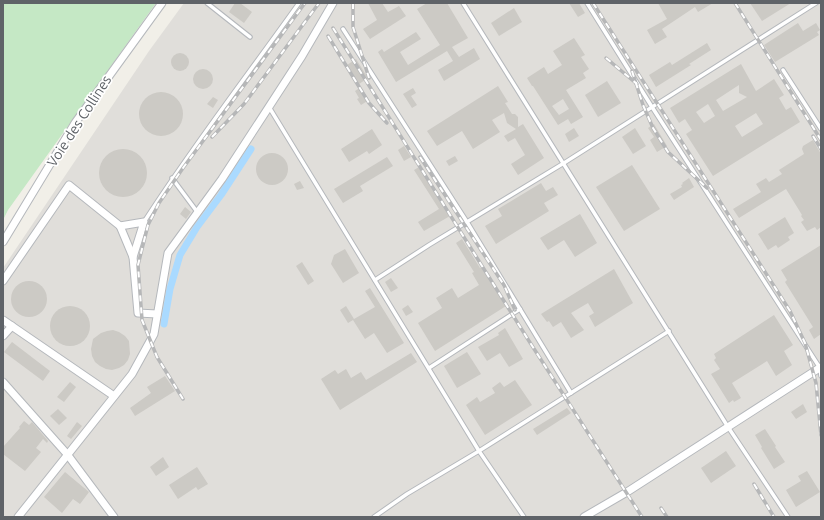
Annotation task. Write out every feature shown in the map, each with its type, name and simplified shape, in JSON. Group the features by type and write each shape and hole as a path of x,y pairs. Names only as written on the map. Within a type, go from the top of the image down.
{"street":[{"name":"Voie des Collines","path":"3,242 75,123 162,3"},
{"path":"18,517 132,374 154,334 168,253 222,180 302,56 333,3"},
{"path":"3,281 69,185 120,226 133,257 138,312 158,314"},
{"path":"120,226 144,222 133,257"},
{"path":"3,320 114,396"},
{"path":"3,336 12,326"},
{"path":"584,517 626,492 821,367"},
{"path":"3,382 67,454 114,517"}],"lane":[{"path":"207,3 250,36"},
{"path":"144,222 172,178 299,3"},
{"path":"463,3 728,427 788,517"},
{"path":"587,3 652,107 821,367 821,376"},
{"path":"375,280 564,163 816,3"},
{"path":"343,29 467,222 571,393"},
{"path":"783,70 821,129"},
{"path":"269,107 480,451 524,517"},
{"path":"172,178 198,213"},
{"path":"429,368 520,309"},
{"path":"374,517 407,494 480,451 669,331"}],"shaded area":[{"path":"184,3 821,3 821,517 3,517 3,268 149,51"}],"green space":[{"path":"3,3 156,3 8,210 3,220"}],"building":[{"path":"235,3 240,3 252,12 244,23 229,12"},
{"path":"368,3 382,3 388,12 399,6 406,16 370,39 363,29 377,20"},
{"path":"427,3 447,3 468,38 452,47 459,57 474,48 480,59 444,81 438,70 453,61 447,51 396,82 378,52 382,49 384,52 416,32 421,39 400,52 408,65 440,45 417,9"},
{"path":"569,3 579,3 585,13 578,17"},
{"path":"658,3 713,3 698,12 695,7 662,29 667,37 655,44 647,30 667,19"},
{"path":"750,3 791,3 762,21"},
{"path":"514,8 522,22 499,36 491,23"},
{"path":"798,23 803,31 816,23 820,30 817,32 819,35 775,62 764,45"},
{"path":"574,38 585,55 581,57 589,69 583,73 586,78 566,90 583,117 571,124 568,119 558,125 527,78 544,67 548,74 562,65 553,51","holes":["563,99 569,109 559,115 552,106"]},
{"path":"707,43 711,50 689,64 691,65 656,87 649,75 670,62 672,65"},
{"path":"180,53 186,56 189,62 186,68 180,71 174,68 171,62 174,56"},
{"path":"356,59 368,78 359,84 347,65"},
{"path":"741,64 756,91 774,79 784,95 779,98 786,110 791,107 800,122 713,176 686,134 692,130 685,119 679,123 670,108","holes":["739,85 739,93 747,97 723,111 716,100","708,104 715,116 704,123 696,112","756,113 763,124 742,137 735,126"]},
{"path":"203,69 210,72 213,79 210,86 203,89 196,86 193,79 196,72"},
{"path":"607,81 621,103 598,117 585,95"},
{"path":"498,86 508,102 505,103 512,114 515,114 518,117 518,127 523,124 544,158 518,175 511,164 525,155 515,138 508,142 504,136 516,129 507,123 504,113 492,120 500,132 473,149 462,131 437,146 427,131"},
{"path":"361,87 369,100 361,105 357,99 359,98 355,91"},
{"path":"413,88 416,93 411,96 417,105 412,108 403,94"},
{"path":"161,92 173,96 179,102 183,114 179,126 173,132 161,136 149,132 143,126 139,114 143,102 149,96"},
{"path":"213,97 218,100 213,108 207,104"},
{"path":"654,124 667,146 657,152 650,140 654,137 648,128"},
{"path":"574,128 579,136 569,142 565,134"},
{"path":"635,128 646,146 633,154 622,137"},
{"path":"372,129 382,145 369,154 367,151 349,162 341,149"},
{"path":"813,140 821,154 821,227 817,230 815,227 807,231 801,222 804,220 801,216 802,215 786,189 739,218 733,209 761,192 756,184 766,178 769,182 782,174 779,170 804,154 802,149 803,146"},
{"path":"404,146 411,157 404,161 398,150"},
{"path":"118,149 128,149 137,153 143,159 146,164 146,182 137,193 128,197 118,197 109,193 103,187 99,178 99,168 103,159 109,153"},
{"path":"269,153 275,153 285,160 288,169 287,175 281,182 275,185 269,185 259,178 256,172 256,166 263,156"},
{"path":"455,156 458,161 449,166 446,161"},
{"path":"387,157 393,166 360,186 363,191 343,203 334,189"},
{"path":"632,165 660,209 624,231 596,187"},
{"path":"419,167 450,216 424,231 418,222 439,209 414,170"},
{"path":"689,178 694,187 674,200 670,194 682,187 682,183"},
{"path":"300,181 304,188 297,190 294,184"},
{"path":"541,183 546,191 553,187 558,195 544,203 549,211 496,244 485,226 502,216 498,209"},
{"path":"185,207 191,212 186,219 180,214"},
{"path":"580,214 597,243 575,257 564,240 548,250 540,238"},
{"path":"785,217 794,233 788,237 790,240 778,248 776,245 768,250 758,234"},
{"path":"462,239 480,268 482,267 506,306 435,351 418,323 442,308 436,298 452,288 458,298 479,285 472,273 474,272 456,243"},
{"path":"821,245 821,334 814,339 809,330 813,327 785,282 787,280 781,270"},
{"path":"345,249 359,273 343,283 331,264 334,255"},
{"path":"302,262 314,281 308,285 296,266"},
{"path":"614,269 633,303 595,327 589,316 594,313 588,303 571,313 584,330 571,338 561,322 553,327 541,314"},
{"path":"391,278 398,288 391,292 385,282"},
{"path":"33,281 42,286 46,292 46,306 42,312 33,317 25,317 16,312 12,306 11,295 16,286 22,282"},
{"path":"370,288 404,343 387,353 374,333 365,339 353,320 348,323 340,310 346,306 354,319 375,307 365,291"},
{"path":"408,305 413,312 406,316 402,309"},
{"path":"70,306 84,312 90,326 84,340 70,346 56,340 50,326 56,312"},
{"path":"774,315 793,345 784,351 792,365 776,376 767,361 732,383 741,398 734,402 733,400 729,403 711,374 720,369 714,360 716,358 714,354"},
{"path":"505,328 523,359 509,367 500,353 487,361 478,347 499,335 498,333"},
{"path":"113,330 125,336 129,341 130,354 124,365 112,370 106,369 95,362 91,349 93,339 101,333"},
{"path":"12,342 50,371 43,381 4,352"},
{"path":"467,352 481,374 457,388 444,366"},
{"path":"411,353 417,362 340,410 321,379 335,370 338,374 346,369 351,378 361,372 366,380"},
{"path":"165,376 175,391 135,416 130,408 151,393 147,387"},
{"path":"515,380 532,405 485,435 466,405 477,397 480,402 495,393 492,388 500,382 504,387"},
{"path":"70,382 76,387 64,402 57,397"},
{"path":"803,404 807,412 796,419 791,412"},
{"path":"567,408 571,413 537,435 533,429"},
{"path":"58,409 67,418 59,425 50,416"},
{"path":"24,421 29,425 32,422 48,441 47,443 43,439 36,448 41,452 25,471 3,454 3,447 20,428 19,427"},
{"path":"77,422 82,426 71,439 67,436"},
{"path":"765,429 785,462 774,469 755,435"},
{"path":"726,451 736,466 711,483 701,468"},
{"path":"163,457 169,467 156,476 150,467"},
{"path":"197,467 208,484 198,490 196,487 178,499 169,485"},
{"path":"807,471 820,492 796,507 786,490 801,481 798,476"},
{"path":"65,472 89,492 80,504 73,499 62,513 44,497"}],"waterway":[{"path":"164,324 170,289 180,255 197,227 221,195 251,149"}],"railway":[{"path":"183,399 157,357 142,320 138,265 148,225 159,203 183,168 305,3"},
{"path":"212,137 244,104 319,3"},
{"path":"353,3 353,27 369,78"},
{"path":"593,3 790,311 805,343 816,383 821,435"},
{"path":"735,3 821,140"},
{"path":"333,28 529,341 642,517"},
{"path":"328,36 369,103 387,123"},
{"path":"606,58 637,84"},
{"path":"632,71 643,105 653,128 668,152 707,188"},
{"path":"813,136 821,149"},
{"path":"420,157 504,285 515,310"},
{"path":"754,484 774,517"},
{"path":"661,508 667,517"}]}
